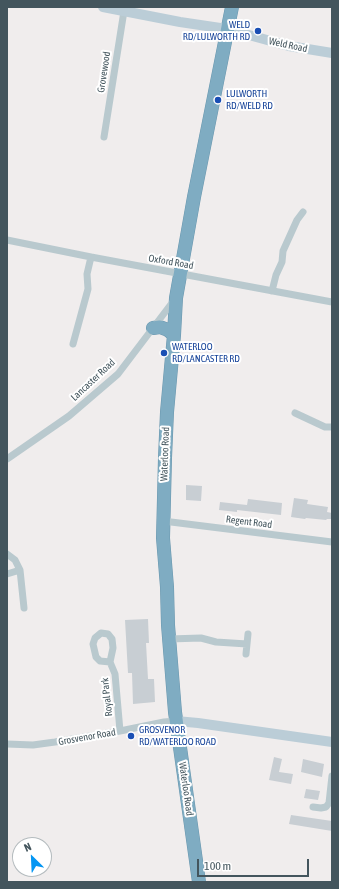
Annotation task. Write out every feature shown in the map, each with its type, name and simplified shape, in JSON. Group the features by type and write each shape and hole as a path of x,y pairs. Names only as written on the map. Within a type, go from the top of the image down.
{"highway":[{"name":"Waterloo Road","path":"199,882 176,721 168,625 163,538 167,412 176,298 180,273 232,7"},
{"path":"152,328 160,327 168,330 174,335"}],"street":[{"name":"Weld Road","path":"103,7 228,30 289,46 332,53"},
{"name":"Grovewood","path":"104,137 124,11"},
{"path":"272,291 276,275 282,262 283,251 297,220 303,212"},
{"name":"Oxford Road","path":"7,240 332,302"},
{"path":"73,344 88,289 87,274 91,257"},
{"name":"Lancaster Road","path":"7,459 69,416 118,374 176,298"},
{"path":"295,413 326,427 332,427"},
{"name":"Regent Road","path":"163,521 332,542"},
{"path":"7,554 15,560 20,570 24,608"},
{"path":"7,574 20,570"},
{"path":"246,654 248,634"},
{"path":"169,639 201,638 216,642 247,644"},
{"name":"Royal Park","path":"110,662 115,674 120,731"},
{"name":"Grosvenor Road","path":"7,744 55,742 176,721 332,742"},
{"path":"313,807 321,808 331,803 332,776"}],"building":[{"path":"186,485 202,486 201,501 186,500"},
{"path":"294,498 308,500 307,504 328,507 327,512 332,513 332,519 305,519 291,517"},
{"path":"248,499 282,503 281,515 237,510 237,512 219,510 220,502 247,505"},
{"path":"148,619 149,643 146,643 148,679 154,679 155,702 133,704 132,673 128,673 125,620"},
{"path":"274,757 282,759 279,772 293,774 291,784 269,780"},
{"path":"303,759 324,764 322,777 301,772"},
{"path":"306,789 320,791 318,800 304,798"},
{"path":"291,815 332,821 332,831 289,824"}],"place":[{"name":"WELD RD/LULWORTH RD","path":"258,31"},
{"name":"LULWORTH RD/WELD RD","path":"218,100"},
{"name":"WATERLOO RD/LANCASTER RD","path":"164,353"},
{"name":"GROSVENOR RD/WATERLOO ROAD","path":"131,736"}]}
